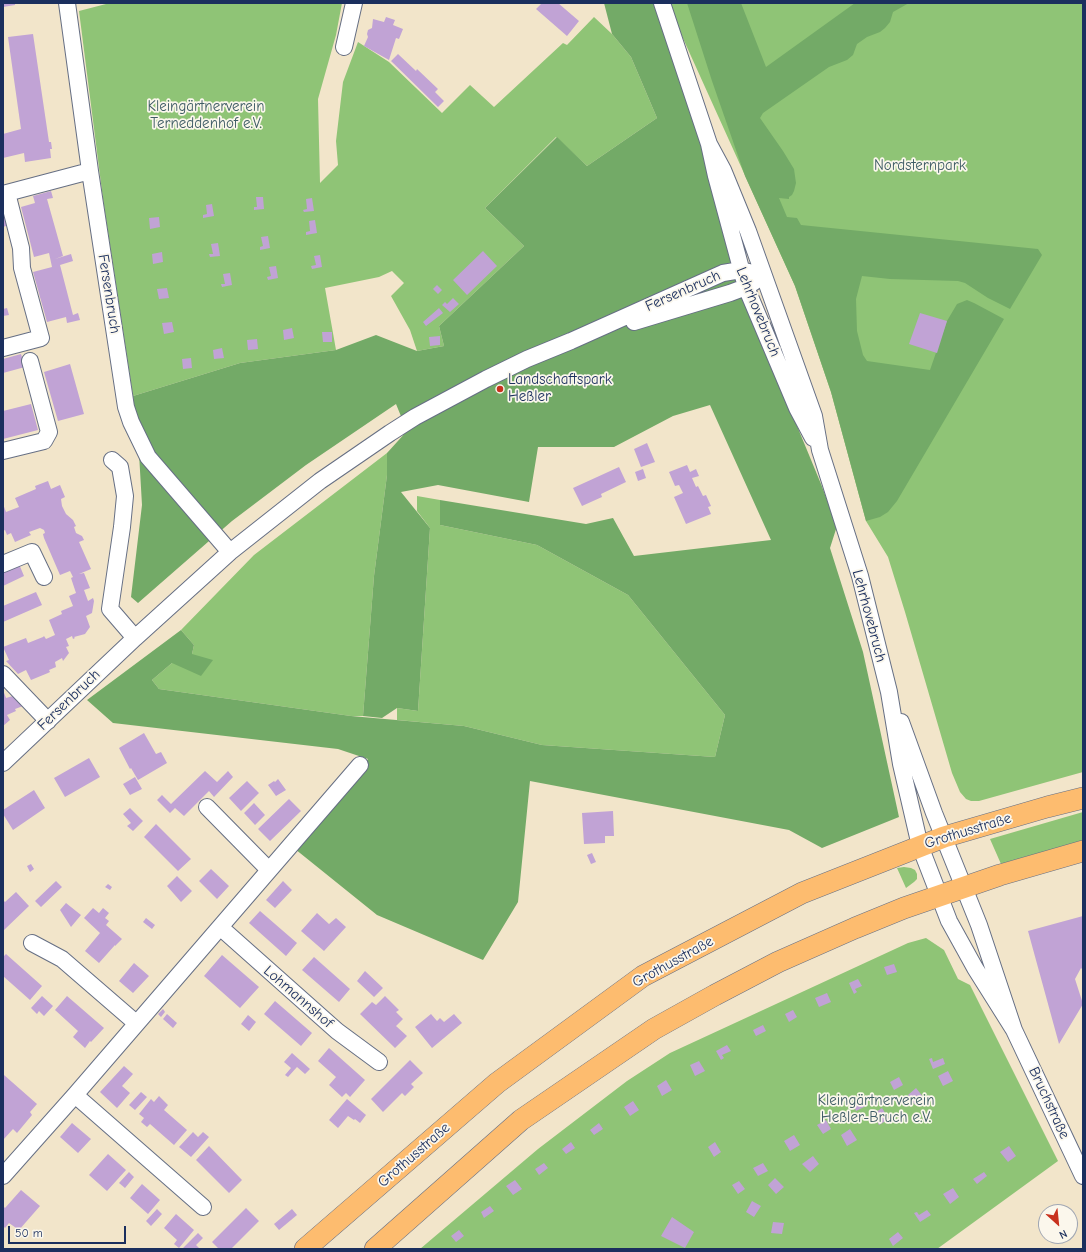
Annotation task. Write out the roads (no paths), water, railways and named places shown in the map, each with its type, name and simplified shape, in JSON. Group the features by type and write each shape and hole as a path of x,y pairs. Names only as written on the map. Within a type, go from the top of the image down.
{"main road":[{"name":"Grothusstraße","path":"305,1249 497,1083 643,976 802,893 944,837 1083,798"},
{"path":"375,1249 521,1120 654,1029 778,962 855,928 938,895 1083,851"}],"street":[{"name":"Fersenbruch","path":"66,3 126,406 131,422 148,456 230,552"},
{"path":"344,47 354,3"},
{"name":"Lehrhovebruch","path":"662,3 709,144 740,270 746,287 798,408 820,450"},
{"name":"Lehrhovebruch","path":"709,144 723,170 748,231 814,416 820,450 860,576 889,692 901,764 920,846 938,895"},
{"path":"3,348 40,338 22,268 21,248 5,194 90,171"},
{"name":"Fersenbruch","path":"3,763 135,638 230,552 320,481 395,430 486,379 527,359 723,273 740,270 764,276"},
{"name":"Fersenbruch","path":"571,341 746,287 764,276"},
{"path":"3,451 44,441 49,432 30,361"},
{"path":"112,460 120,467 125,496 110,609 135,638"},
{"path":"3,564 32,552 44,577"},
{"path":"3,674 48,721"},
{"name":"Lehrhovebruch","path":"889,692 964,887"},
{"path":"3,1176 75,1095 360,765"},
{"path":"207,807 269,870"},
{"name":"Bruchstraße","path":"964,887 979,925 1014,1030 1083,1176"},
{"name":"Bruchstraße","path":"938,895 975,968 1014,1030"},
{"name":"Lohmannshof","path":"220,928 337,1031 379,1062"},
{"path":"32,943 62,959 136,1023"},
{"path":"75,1095 203,1207"}],"place":[{"name":"Landschaftspark Heßler","path":"500,389"}],"park label":[{"name":"Kleingärtnerverein Terneddenhof e.V.","path":"206,116"},
{"name":"Nordsternpark","path":"920,166"},
{"name":"Kleingärtnerverein Heßler-Bruch e.V.","path":"876,1110"}]}
